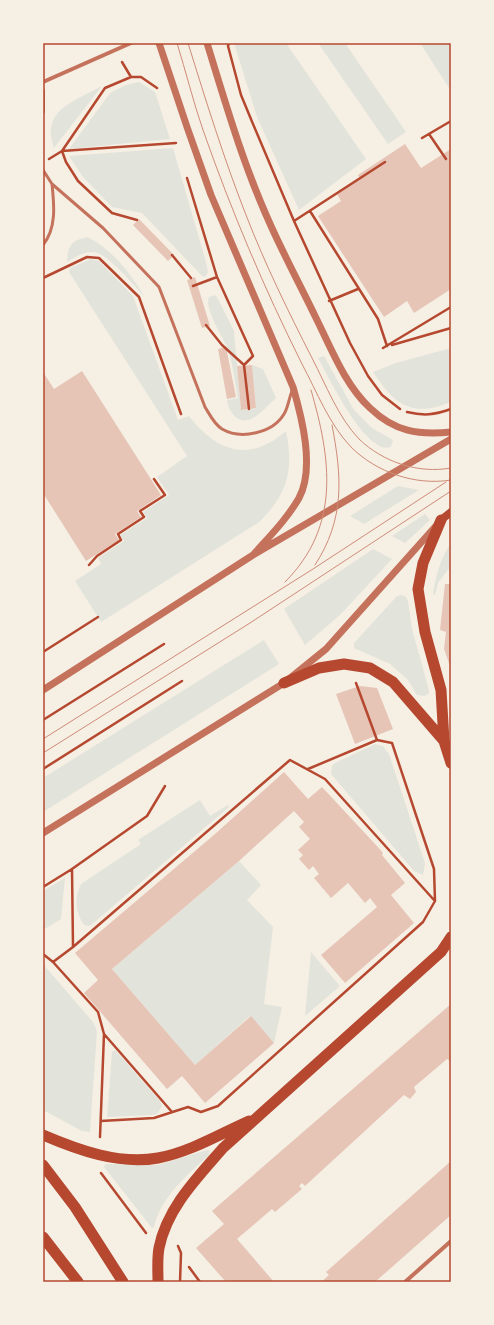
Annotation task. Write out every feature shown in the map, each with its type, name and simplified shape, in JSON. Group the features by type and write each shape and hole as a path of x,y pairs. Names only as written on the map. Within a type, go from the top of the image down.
{"highway":[{"path":"441,520 423,564 418,589 425,632 441,690 444,740 451,763"},
{"path":"284,683 317,663 344,664 370,668 393,682 444,740"},
{"path":"158,1282 161,1238 170,1217 192,1183 223,1148 441,952 451,937"},
{"path":"43,1135 99,1155 134,1159 166,1156 186,1149 258,1117"},
{"path":"43,1165 75,1208 124,1282"},
{"path":"43,1236 78,1282"}],"main road":[{"path":"441,520 451,512"}],"street":[{"path":"43,82 131,43"},
{"path":"160,43 211,195 293,387 303,425 306,466 300,496 293,507 253,555"},
{"path":"207,43 236,136 271,225 337,359 354,390 370,409 395,426 419,433 451,432"},
{"path":"43,91 43,112"},
{"path":"43,690 253,555 451,439"},
{"path":"317,663 326,649 441,520"},
{"path":"43,833 284,683"},
{"path":"404,1282 451,1240"}],"lane":[{"path":"43,170 52,184 103,228 159,287 205,407 221,429 232,433 244,434 254,433 271,427 284,414 293,387"},
{"path":"43,245 47,240 54,214 52,184"}],"path":[{"path":"229,43 228,46 241,94 294,221 329,301 368,376 382,395 402,411 423,415 440,413 451,409"},
{"path":"43,163 62,150 105,88 131,77 141,78 160,90"},
{"path":"422,138 451,121"},
{"path":"429,134 446,159"},
{"path":"174,135 178,150"},
{"path":"62,150 176,143"},
{"path":"62,150 66,162 78,181 112,213 137,220"},
{"path":"294,221 385,162"},
{"path":"185,173 217,277 253,356 244,365"},
{"path":"310,211 378,320 387,346"},
{"path":"172,255 191,278"},
{"path":"43,278 87,257 100,258 139,297 181,414"},
{"path":"193,286 217,277"},
{"path":"329,301 358,289"},
{"path":"383,348 451,307"},
{"path":"206,325 222,345 244,365 249,409"},
{"path":"387,346 451,328"},
{"path":"89,566 97,556 122,540 118,534 144,518 140,511 165,495 154,479"},
{"path":"43,652 98,617"},
{"path":"43,720 164,644"},
{"path":"43,769 182,681"},
{"path":"355,682 377,740"},
{"path":"100,1121 154,1118 188,1107 201,1112 218,1106 423,922 434,901 434,869 392,743 377,740 307,769"},
{"path":"53,962 73,947 290,760 325,779 434,901"},
{"path":"43,887 72,869 147,816 165,786"},
{"path":"72,869 73,947"},
{"path":"43,954 53,962 98,1012 104,1034 98,1170 145,1233 178,1245 181,1253 180,1282"},
{"path":"104,1034 172,1112"},
{"path":"189,1267 200,1282"}],"shaded area":[{"path":"234,43 286,43 366,159 299,210 257,117"},
{"path":"318,43 345,43 406,132 388,144"},
{"path":"420,43 451,43 451,91"},
{"path":"139,82 155,92 170,139 69,149 110,93 126,85"},
{"path":"102,86 54,148 51,135 52,124 56,116 71,102"},
{"path":"173,148 206,262 208,272 205,277 202,276 142,213 112,207 83,177 69,156"},
{"path":"87,237 104,247 120,262 144,296 113,263 99,253 86,253 67,262 68,251 71,245 77,240"},
{"path":"91,259 99,261 133,296 178,420 189,416 211,438 222,445 234,449 246,450 259,447 272,441 286,431 289,458 289,470 282,491 269,512 259,522 101,622 75,581 101,564 98,558 124,541 120,535 147,518 143,512 169,495 157,477 187,456 69,272 70,268"},
{"path":"215,295 234,331 241,410 256,408 252,365 263,369 276,398 258,415 251,419 238,419 229,408 227,400 238,398 230,355 213,320 209,307 209,297"},
{"path":"451,348 451,402 437,407 425,409 405,405 389,393 373,372 396,363"},
{"path":"324,356 354,410 372,428 393,440 391,447 381,446 370,439 360,428 349,413 318,358"},
{"path":"398,486 419,490 364,524 350,516"},
{"path":"425,514 430,520 405,543 392,536"},
{"path":"451,543 451,566 438,583 435,595 433,594 439,567"},
{"path":"373,549 392,559 340,615 305,645 284,609"},
{"path":"401,595 406,597 408,601 412,629 429,690 429,693 425,696 417,695 408,680 390,664 354,648 354,643 397,596"},
{"path":"264,640 279,664 43,812 43,778"},
{"path":"375,744 383,746 389,754 425,863 423,875 414,871 331,774 332,766 335,763"},
{"path":"200,800 210,816 228,805 229,807 90,926 84,925 76,905 77,894 81,884 141,844 138,840"},
{"path":"239,861 261,885 247,900 273,927 264,1004 282,1007 274,1043 250,1016 195,1065 112,969"},
{"path":"65,878 61,919 43,930 43,891"},
{"path":"311,952 340,986 305,1016"},
{"path":"43,964 93,1022 97,1031 90,1132 82,1131 43,1110"},
{"path":"115,1050 160,1101 162,1106 158,1113 153,1115 107,1117 112,1052"},
{"path":"207,1150 210,1151 208,1156 183,1179 168,1197 157,1216 154,1227 152,1228 104,1167 105,1164 158,1165"}],"building":[{"path":"405,144 421,168 451,149 451,289 414,313 407,301 384,317 318,216 341,201 337,194 360,179 358,175"},
{"path":"139,219 174,255 168,261 133,225"},
{"path":"195,277 210,326 202,328 187,280"},
{"path":"226,347 236,397 227,399 218,349"},
{"path":"252,365 256,408 241,410 237,366"},
{"path":"82,371 161,495 137,511 141,517 115,534 119,540 86,561 43,493 43,372 54,389"},
{"path":"445,584 451,584 451,669 444,649 446,632 440,630"},
{"path":"360,686 377,688 393,729 355,744 336,694"},
{"path":"284,772 308,799 322,787 383,853 382,855 405,883 391,895 414,923 345,983 321,955 377,907 370,898 365,903 348,883 331,898 314,878 319,874 313,866 309,870 299,859 303,855 298,850 310,839 299,827 304,822 294,811 239,861 112,969 195,1065 251,1016 274,1043 205,1103 182,1076 167,1089 84,993 98,980 75,953 215,834"},
{"path":"451,1004 451,1062 447,1059 414,1087 416,1092 410,1099 404,1095 305,1186 302,1183 299,1186 302,1189 275,1212 272,1209 237,1239 274,1282 226,1282 196,1248 224,1224 212,1211"},
{"path":"451,1161 451,1215 375,1282 321,1282 329,1275 326,1272"}],"tram line":[{"path":"177,43 203,130 261,278 288,335 336,428 351,447 361,456 384,470 410,479 424,481 451,480"},
{"path":"188,43 208,108 253,233 286,305 345,421 359,439 368,447 390,460 414,468 451,468"},
{"path":"285,582 303,561 316,538 323,515 326,491 326,466 323,441 311,390"},
{"path":"315,565 325,548 332,531 336,514 339,480 338,462 332,425"},
{"path":"43,739 313,569 446,482"},
{"path":"43,753 250,623 451,491"}]}
